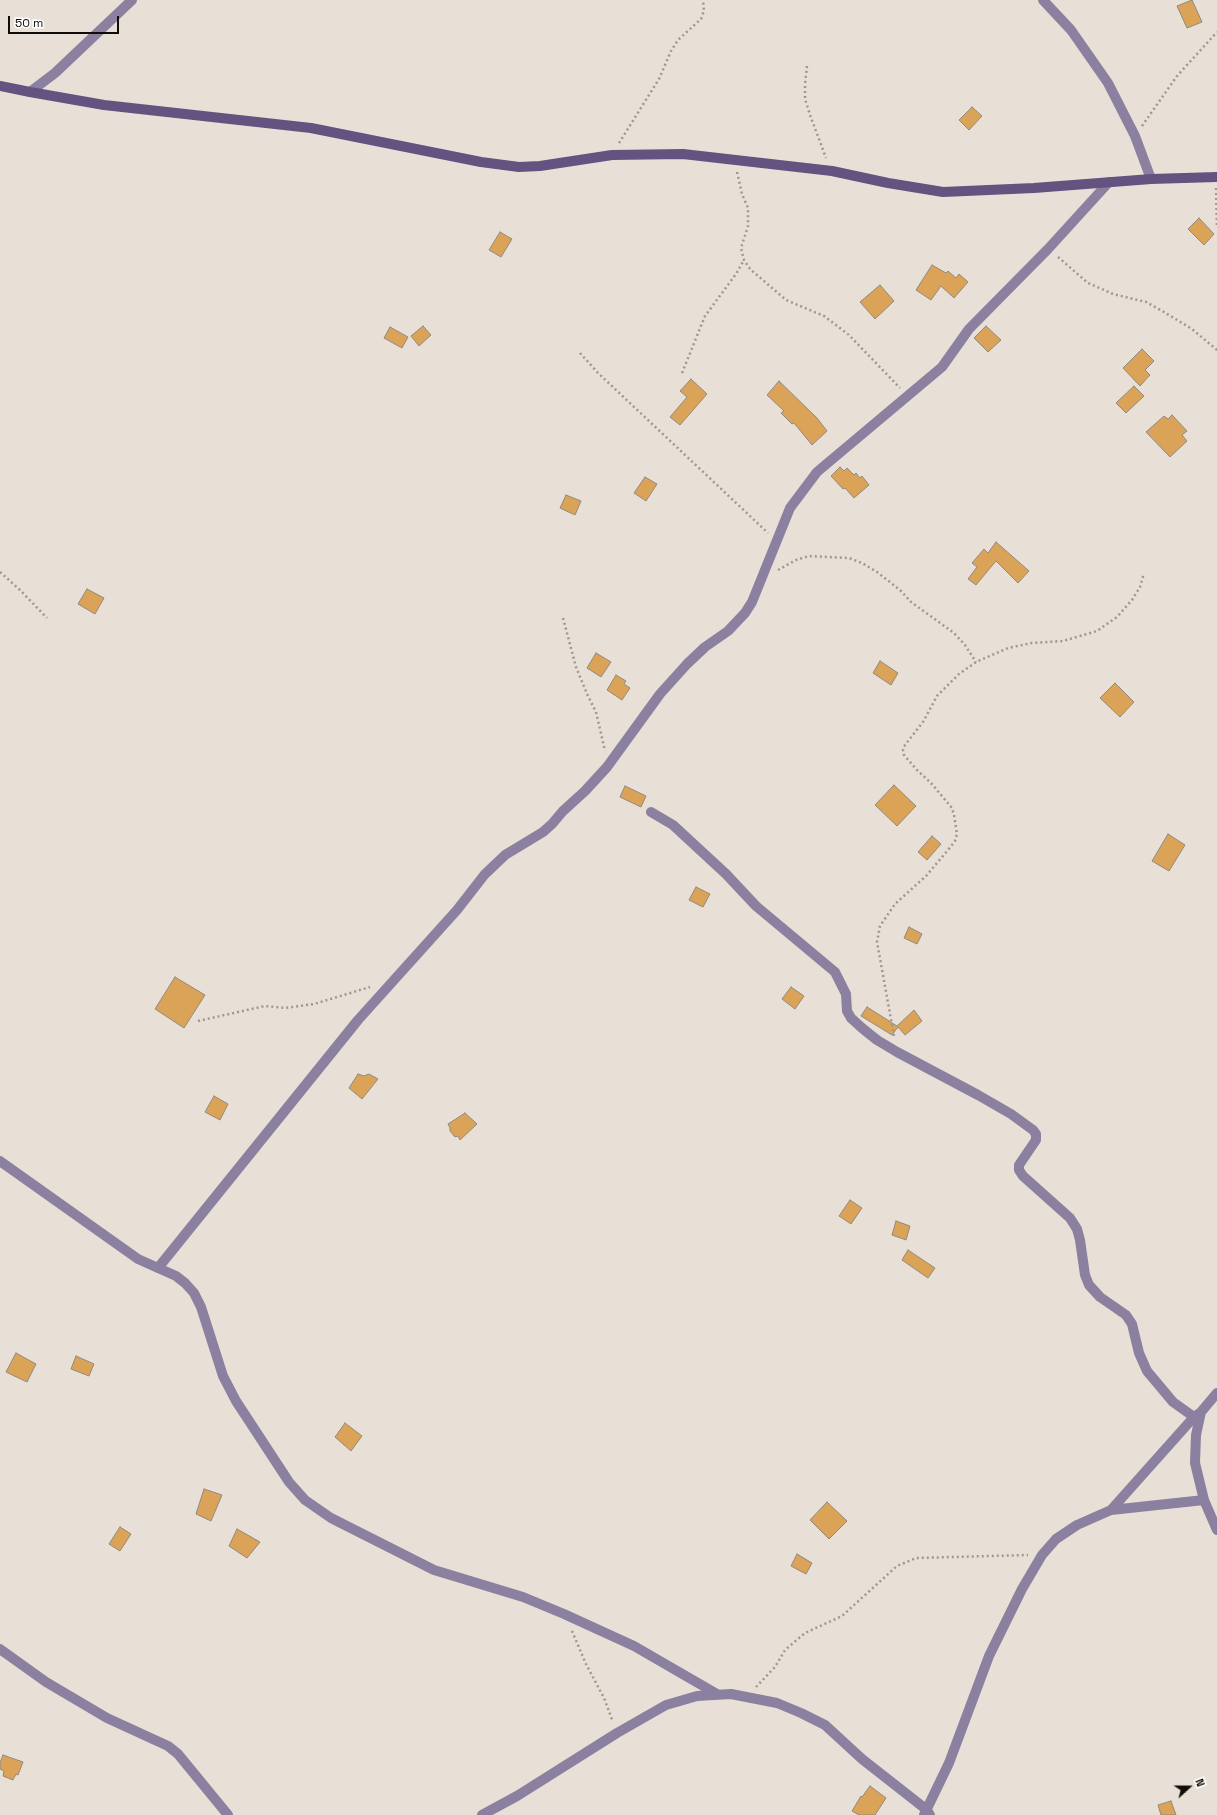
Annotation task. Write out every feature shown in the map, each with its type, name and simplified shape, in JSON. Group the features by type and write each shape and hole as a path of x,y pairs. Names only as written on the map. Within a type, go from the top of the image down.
{"main road":[{"path":"0,86 104,105 311,128 481,162 519,167 540,166 612,155 683,154 832,171 888,183 943,192 1034,188 1151,179 1216,177"}],"street":[{"path":"30,92 55,73 132,0"},
{"path":"1043,0 1071,30 1108,83 1135,136 1151,179"},
{"path":"158,1268 358,1020 457,910 485,874 505,854 544,832 563,811 585,791 607,767 660,694 687,664 705,647 728,631 745,613 752,602 790,508 817,472 942,367 970,329 1048,249 1109,182"},
{"path":"651,812 673,825 726,874 756,906 835,972 846,994 847,1011 851,1018 877,1040 973,1092 1011,1114 1033,1130 1036,1134 1036,1140 1019,1165 1019,1170 1023,1176 1070,1218 1077,1229 1085,1275 1089,1285 1100,1296 1126,1315 1132,1324 1139,1354 1147,1371 1174,1402 1198,1414"},
{"path":"0,1161 138,1259 176,1276 185,1283 194,1294 201,1307 223,1376 236,1401 288,1482 305,1500 331,1518 434,1570 522,1597 564,1614 634,1646 717,1694"},
{"path":"1111,1510 1217,1393"},
{"path":"1198,1414 1195,1463 1204,1500 1217,1530"},
{"path":"482,1815 573,1762 617,1733 666,1705 697,1696 717,1694 747,1696 777,1703 825,1725 862,1759 927,1813 949,1763 989,1656 1022,1589 1042,1555 1056,1539 1072,1529 1111,1510 1204,1500"},
{"path":"0,1649 46,1682 108,1718 168,1746 178,1754 228,1815"}],"path":[{"path":"612,155 659,79 671,51 678,40 701,19 704,11 703,0"},
{"path":"1135,136 1177,76 1217,32"},
{"path":"808,66 805,84 805,99 832,171"},
{"path":"735,160 742,194 748,208 748,226 741,248 744,260 750,269 786,300 824,316 849,334 908,396"},
{"path":"1216,177 1217,228"},
{"path":"1048,249 1088,283 1113,294 1146,302 1192,329 1217,350"},
{"path":"682,373 705,316 736,274 744,260"},
{"path":"580,353 598,373 776,540"},
{"path":"759,583 787,564 809,556 849,558 862,563 877,572 900,590 911,602 954,633 965,644 976,662"},
{"path":"0,572 47,618"},
{"path":"897,1052 877,942 880,926 895,904 926,876 948,850 955,841 957,834 952,808 910,761 903,750 923,722 937,696 959,674 976,662 1008,648 1032,643 1063,641 1097,631 1117,617 1132,600 1140,586 1144,573"},
{"path":"563,618 576,667 597,717 607,767"},
{"path":"198,1021 265,1006 285,1008 314,1004 372,986"},
{"path":"747,1696 775,1667 785,1650 805,1633 842,1616 897,1566 916,1558 1042,1555"},
{"path":"564,1614 586,1664 604,1698 617,1733"}],"building":[{"path":"1192,0 1202,22 1187,28 1177,6"},
{"path":"972,107 982,116 969,130 959,120"},
{"path":"1199,218 1214,234 1204,245 1188,229"},
{"path":"500,232 512,239 501,257 489,250"},
{"path":"932,265 946,273 948,271 956,278 959,274 968,282 954,298 941,286 931,300 916,290"},
{"path":"880,285 894,301 875,319 860,302"},
{"path":"423,326 431,335 419,346 411,336"},
{"path":"986,326 1001,340 988,352 974,338"},
{"path":"390,327 408,337 402,348 384,338"},
{"path":"1142,349 1154,361 1145,370 1150,375 1140,386 1123,368"},
{"path":"691,379 707,394 680,425 670,417 687,397 680,391"},
{"path":"779,381 817,418 827,431 812,445 794,423 792,424 781,413 784,411 767,395"},
{"path":"1134,386 1144,396 1126,413 1116,403"},
{"path":"1172,415 1187,431 1182,435 1187,441 1170,457 1146,432 1164,416 1168,419"},
{"path":"840,467 844,471 847,468 854,475 856,473 860,478 862,476 869,485 854,498 831,476"},
{"path":"645,477 657,484 646,501 634,493"},
{"path":"566,495 581,501 575,515 560,508"},
{"path":"996,542 1029,571 1018,583 996,561 976,585 968,579 977,567 972,563 984,549 988,553"},
{"path":"87,589 104,598 95,614 78,604"},
{"path":"596,653 611,662 601,677 587,668"},
{"path":"880,661 898,673 891,685 873,673"},
{"path":"616,675 626,681 624,684 630,688 622,700 607,690"},
{"path":"1115,683 1134,702 1120,717 1100,698"},
{"path":"894,785 916,806 897,826 875,805"},
{"path":"625,786 646,796 641,807 620,797"},
{"path":"1168,834 1185,845 1169,871 1152,861"},
{"path":"932,836 941,844 927,860 918,852"},
{"path":"696,887 710,894 703,907 689,900"},
{"path":"909,927 922,934 917,944 904,938"},
{"path":"175,977 205,995 184,1028 155,1009"},
{"path":"791,987 804,996 795,1009 782,999"},
{"path":"867,1007 897,1026 914,1010 922,1021 905,1035 898,1027 892,1035 861,1016"},
{"path":"358,1074 364,1076 369,1074 378,1079 362,1099 349,1088"},
{"path":"214,1096 228,1104 220,1120 205,1112"},
{"path":"465,1113 477,1124 460,1140 458,1136 455,1137 450,1131 448,1124"},
{"path":"850,1200 862,1208 851,1224 839,1216"},
{"path":"896,1221 910,1226 906,1240 892,1235"},
{"path":"908,1250 935,1268 928,1278 902,1260"},
{"path":"16,1353 36,1364 27,1382 6,1372"},
{"path":"76,1356 94,1364 89,1376 71,1369"},
{"path":"345,1423 362,1436 351,1451 335,1437"},
{"path":"204,1489 222,1495 211,1521 196,1514"},
{"path":"827,1502 847,1521 829,1539 810,1520"},
{"path":"120,1527 131,1534 120,1551 109,1544"},
{"path":"237,1529 260,1542 247,1558 229,1546"},
{"path":"797,1554 812,1563 806,1574 791,1566"},
{"path":"3,1755 23,1762 18,1775 16,1774 13,1780 3,1776 4,1771 0,1769 0,1763"},
{"path":"870,1786 886,1798 875,1815 859,1815 852,1811 861,1796 862,1797"},
{"path":"1171,1801 1176,1815 1161,1815 1158,1805"}]}
